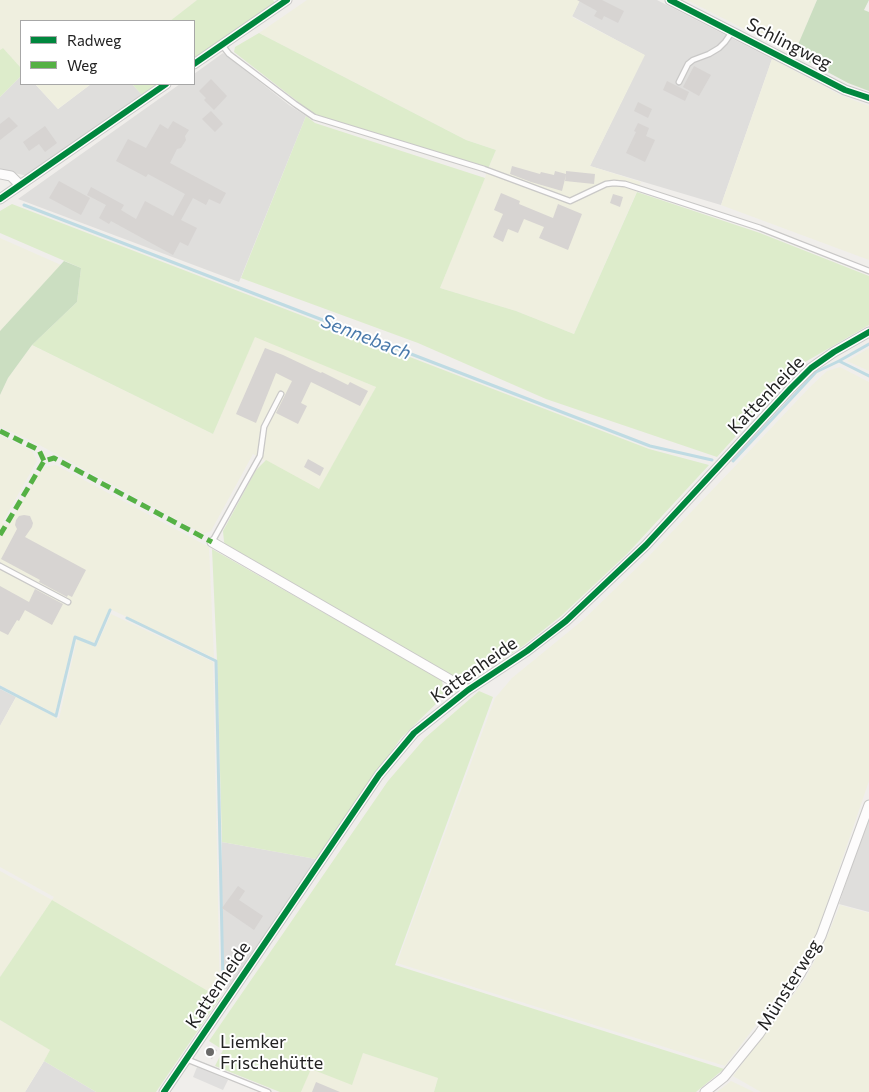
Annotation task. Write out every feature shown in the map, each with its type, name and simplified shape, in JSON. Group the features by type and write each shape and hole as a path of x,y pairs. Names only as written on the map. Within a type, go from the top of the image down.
{"street":[{"path":"195,63 287,0"},
{"name":"Schlingweg","path":"670,0 845,90 869,98"},
{"path":"0,199 165,85"},
{"path":"0,174 11,176 20,185"},
{"name":"Kattenheide","path":"164,1092 379,775 414,733 468,690 527,651 566,621 646,545 811,368 869,332"},
{"path":"212,542 468,690"},
{"name":"Münsterweg","path":"705,1092 724,1077 759,1034 800,974 820,936 869,805"}],"lane":[{"path":"678,82 688,64 719,48 732,32"},
{"path":"222,45 237,59 314,117 484,169 570,201 606,184 625,184 760,228 869,271"},
{"path":"212,542 260,456 264,427 281,394"},
{"path":"0,566 68,602"},
{"path":"186,1058 268,1092"}],"shaded area":[{"path":"580,0 657,0 772,59 721,205 590,166 644,55 572,16"},
{"path":"223,53 289,105 306,116 239,282 18,199 179,85 195,85 195,73"},
{"path":"20,77 20,85 36,85 58,109 90,85 133,85 143,96 28,176 0,170 0,97"},
{"path":"0,689 16,697 0,726"},
{"path":"869,813 869,912 839,904"},
{"path":"222,842 316,859 228,990 224,988"},
{"path":"44,1061 96,1092 25,1092"},
{"path":"197,1067 228,1080 223,1090 193,1077"}],"green space":[{"path":"0,0 197,0 171,20 20,20 20,67 3,48 0,50"},
{"path":"197,0 273,0 276,4 195,60 195,20 171,20"},
{"path":"307,0 580,0 572,17 645,55 590,166 641,182 574,334 516,311 440,288 496,150 466,140 259,33"},
{"path":"687,0 817,0 794,54"},
{"path":"817,0 869,0 864,10 869,12 869,91 848,83 794,54"},
{"path":"259,33 466,140 496,150 488,169 315,115 234,52 235,47"},
{"path":"3,48 20,67 20,77 0,97 0,50"},
{"path":"772,59 840,95 869,106 869,260 721,205"},
{"path":"36,85 90,85 58,109"},
{"path":"133,85 159,85 143,96"},
{"path":"306,116 315,123 485,178 440,288 516,311 574,334 637,192 760,233 869,276 869,325 800,365 717,457 546,399 418,343 241,278"},
{"path":"12,204 649,449 709,465 627,554 561,616 523,646 476,677 454,678 230,551 224,542 223,531 256,470 266,460 319,489 376,387 255,337 213,434 32,345 77,302 81,268 0,233 0,211"},
{"path":"0,238 61,265 0,331"},
{"path":"64,261 81,268 77,302 32,345 8,378 0,395 0,331"},
{"path":"255,336 376,387 319,490 253,454 211,531 203,534 32,441 0,427 0,395 8,378 32,345 213,434"},
{"path":"869,348 869,371 847,361"},
{"path":"840,367 869,382 869,781 816,936 797,971 725,1066 397,963 495,698 512,678 583,620 648,557 809,388 827,371"},
{"path":"0,435 32,451 37,461 2,523 8,525 43,467 56,465 209,547 214,658 110,609 94,643 74,635 55,714 0,685"},
{"path":"212,549 442,680 444,696 401,738 316,859 222,842"},
{"path":"111,614 213,662 220,998 52,900 54,897 0,867 0,726 16,697 59,719 77,639 96,647"},
{"path":"479,691 493,697 395,965 724,1069 696,1092 434,1092 438,1078 363,1053 352,1085 311,1069 301,1092 280,1092 215,1066 223,1050 209,1041 388,781 425,738"},
{"path":"0,871 52,900 0,977"},
{"path":"52,900 220,998 156,1092 96,1092 44,1061 50,1050 0,1020 0,977"},
{"path":"840,905 869,913 869,1092 761,1092 733,1076 805,979 826,939"},
{"path":"0,1020 51,1050 25,1092 0,1092"},
{"path":"363,1053 438,1078 434,1092 301,1092 310,1069"},
{"path":"731,1081 754,1092 717,1092"}],"building":[{"path":"577,0 602,0 624,11 618,23 604,16 602,20 594,16 597,11"},
{"path":"694,66 711,75 699,96 683,87"},
{"path":"211,79 227,96 214,110 204,100 206,98 199,91"},
{"path":"667,81 689,92 685,101 663,90"},
{"path":"638,102 652,109 648,118 634,111"},
{"path":"211,111 223,124 215,132 202,119"},
{"path":"9,117 18,126 0,140 0,124"},
{"path":"173,121 189,130 185,136 186,140 181,148 177,149 170,163 226,193 220,204 209,199 206,205 193,198 181,220 197,228 188,246 180,242 173,255 111,221 109,224 99,218 106,205 87,195 91,187 124,205 121,210 136,219 145,201 173,216 185,194 148,174 146,177 116,161 128,139 146,148 160,124 168,129"},
{"path":"638,123 649,128 646,136 655,140 645,162 626,153"},
{"path":"45,126 57,143 45,152 39,144 29,151 23,142"},
{"path":"512,166 540,174 541,172 554,175 555,171 566,174 566,171 595,174 594,184 565,181 566,175 562,191 510,174"},
{"path":"59,181 90,198 81,215 49,198"},
{"path":"501,193 520,201 519,204 553,218 558,204 582,214 568,250 539,238 544,227 524,219 518,233 508,229 503,242 493,237 503,214 494,210"},
{"path":"613,194 623,197 620,207 610,203"},
{"path":"265,348 348,385 350,382 368,391 360,406 311,382 301,403 307,406 298,424 276,413 292,381 276,373 256,423 236,414"},
{"path":"308,459 324,468 320,476 304,467"},
{"path":"19,516 30,516 33,523 25,537 86,570 72,597 68,595 67,597 1,559 17,529 15,525 16,520"},
{"path":"0,586 29,602 35,589 63,604 52,625 25,610 8,635 0,631"},
{"path":"238,886 245,891 239,900 263,916 254,930 222,908"},
{"name":"Liemker Frischehütte","path":"208,1046 217,1050 212,1059 204,1054"},
{"path":"316,1082 340,1092 312,1092"}],"waterway":[{"name":"Sennebach","path":"24,205 650,446 712,460"},
{"path":"839,361 869,344"},
{"name":"Sennebach","path":"733,461 816,372 839,361 869,376"},
{"path":"0,687 56,716 75,637 95,645 110,610"},
{"path":"127,618 216,661 223,984"}],"marked path":[{"path":"0,431 39,450 44,461"},
{"path":"0,535 44,461 54,458 212,542"}],"cycle path":[{"path":"195,63 287,0"},
{"path":"670,0 845,90 869,98"},
{"path":"0,199 165,85"},
{"path":"164,1092 379,775 414,733 468,690 527,651 566,621 646,545 811,368 869,332"}],"place":[{"name":"Liemker Frischehütte","path":"210,1052"}]}
